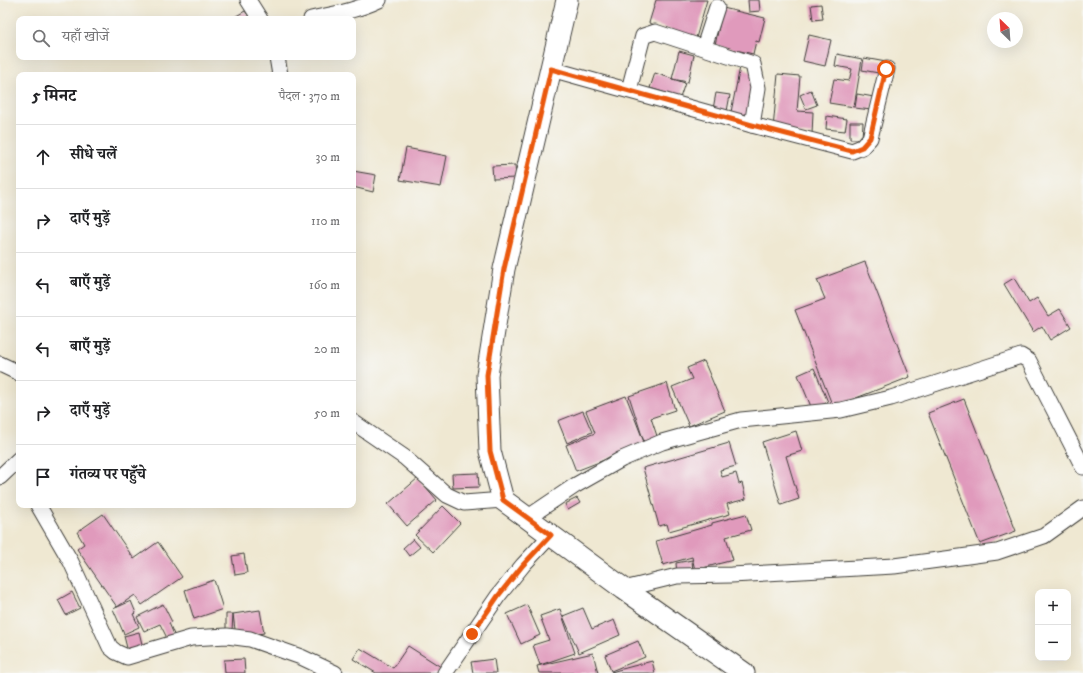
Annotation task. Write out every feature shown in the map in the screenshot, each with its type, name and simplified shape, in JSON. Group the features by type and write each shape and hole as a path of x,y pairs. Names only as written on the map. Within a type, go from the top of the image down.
{"main road":[{"path":"562,2 551,69 504,269 487,375 490,451 503,500 624,589 744,673"}],"street":[{"path":"248,0 258,16"},
{"path":"325,16 366,6 379,0"},
{"path":"704,47 717,7"},
{"path":"630,90 643,36 655,32 753,64 758,88 752,125"},
{"path":"278,60 280,72"},
{"path":"551,69 852,151 862,147 870,138 886,69"},
{"path":"527,518 576,485 622,459 662,442 741,420 841,410 891,398 1021,356 1029,361 1083,467"},
{"path":"0,364 16,371"},
{"path":"356,424 404,457 447,495 464,503 503,500"},
{"path":"0,477 16,466"},
{"path":"40,508 72,562 110,647 116,652 127,657 191,638 227,636 250,639 301,657 335,673"},
{"path":"624,589 677,576 731,575 894,566 997,552 1044,536 1083,508"},
{"path":"445,673 498,596 523,565 551,535"}],"building":[{"path":"656,0 707,0 696,38 649,23"},
{"path":"748,0 759,0 760,11 749,12"},
{"path":"821,4 823,19 813,20 811,5"},
{"path":"723,8 765,18 759,42 756,41 753,54 715,45"},
{"path":"245,11 249,16 236,16"},
{"path":"809,35 831,40 825,66 803,61"},
{"path":"679,51 694,55 688,82 672,79"},
{"path":"837,54 862,59 854,107 829,103 834,79 849,81 852,69 835,66"},
{"path":"864,58 886,62 884,74 862,70"},
{"path":"740,67 753,73 748,121 730,117"},
{"path":"655,73 685,83 679,101 669,94 650,88"},
{"path":"778,74 800,76 797,111 813,112 812,135 773,129"},
{"path":"811,90 817,105 806,109 800,95"},
{"path":"716,93 730,95 727,111 713,109"},
{"path":"857,94 874,97 871,110 855,108"},
{"path":"827,116 847,119 845,131 826,129"},
{"path":"850,122 863,122 862,139 850,139"},
{"path":"406,148 447,156 441,187 400,180"},
{"path":"515,165 516,178 493,179 492,166"},
{"path":"356,172 376,175 373,192 356,188"},
{"path":"865,262 910,377 833,407 795,310 825,299 817,280"},
{"path":"1014,278 1029,303 1037,298 1048,316 1060,309 1071,327 1050,340 1042,326 1033,332 1004,284"},
{"path":"704,361 725,411 689,426 672,387 692,379 687,368"},
{"path":"814,368 828,402 812,409 798,375"},
{"path":"667,383 675,410 651,418 658,439 576,471 566,445 595,433 586,411 626,396 644,442 629,396"},
{"path":"964,399 1016,531 980,544 928,413"},
{"path":"583,411 592,432 567,443 558,421"},
{"path":"796,431 802,451 786,456 799,499 781,505 762,442"},
{"path":"729,443 736,466 720,470 722,477 736,473 739,484 742,483 746,499 727,504 730,514 669,531 667,524 659,526 643,468"},
{"path":"478,473 479,487 453,488 452,474"},
{"path":"418,478 437,500 407,526 388,504"},
{"path":"577,498 580,503 568,510 565,504"},
{"path":"443,506 460,523 433,552 415,535"},
{"path":"103,514 134,559 158,542 182,577 142,605 135,595 117,607 77,549 84,544 77,532"},
{"path":"746,514 751,530 726,537 733,560 695,570 692,557 663,565 656,541"},
{"path":"413,539 420,547 409,556 403,548"},
{"path":"244,554 247,573 235,575 232,556"},
{"path":"692,560 693,572 677,574 676,563"},
{"path":"214,580 223,609 194,619 185,590"},
{"path":"72,592 80,608 66,615 58,600"},
{"path":"131,601 136,613 133,614 139,627 124,634 113,609"},
{"path":"163,604 172,622 169,623 175,637 168,640 160,624 144,631 137,617"},
{"path":"527,605 540,635 521,644 507,614"},
{"path":"583,608 592,629 614,620 620,635 579,653 563,616"},
{"path":"560,609 575,653 540,665 533,645 549,640 540,616"},
{"path":"260,610 264,633 236,637 233,614"},
{"path":"226,614 233,614 232,631 226,631"},
{"path":"139,632 143,648 128,652 124,636"},
{"path":"638,641 645,657 611,671 605,655"},
{"path":"408,646 441,667 438,673 376,673 353,659 360,648 393,668"},
{"path":"593,653 598,673 539,673 537,666"},
{"path":"244,659 245,673 225,673 224,660"},
{"path":"494,659 496,673 473,673 471,662"},
{"path":"652,661 655,673 611,672"}],"route":[{"path":"472,634 498,596 523,565 551,535 503,500 490,451 487,375 504,269 551,69 852,151 862,147 870,138 886,69"}]}
